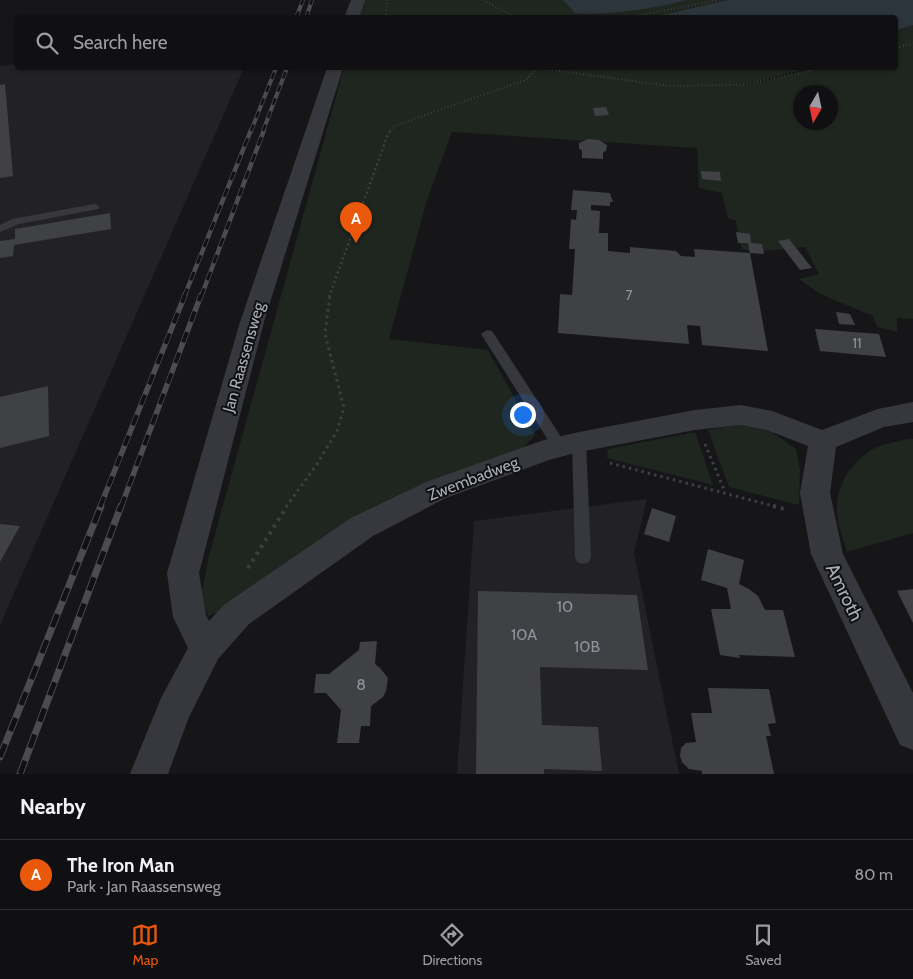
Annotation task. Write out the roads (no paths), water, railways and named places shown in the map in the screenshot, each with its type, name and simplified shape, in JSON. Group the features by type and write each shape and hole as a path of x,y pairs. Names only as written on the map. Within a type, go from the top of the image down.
{"street":[{"path":"353,15 358,0"},
{"name":"Jan Raassensweg","path":"206,648 190,617 184,573 252,322 334,70"},
{"path":"823,441 867,422 897,413 913,412"},
{"name":"Zwembadweg","path":"149,774 174,710 206,648 237,614 362,527 436,490 573,450 695,420 741,415 772,421 823,441"},
{"name":"Amroth","path":"823,441 815,493 827,554 911,723"}],"lane":[{"path":"0,229 16,221 94,207"},
{"path":"487,334 573,450 582,556"}],"railway":[{"path":"297,15 303,0"},
{"path":"307,15 312,0"},
{"path":"251,131 275,70"},
{"path":"263,131 286,70"},
{"path":"184,297 251,130"},
{"path":"201,297 264,130"},
{"path":"100,507 185,295"},
{"path":"121,507 201,295"},
{"path":"0,757 101,506"},
{"path":"20,774 121,506"}],"place":[{"name":"The Iron Man","path":"356,243"}]}
